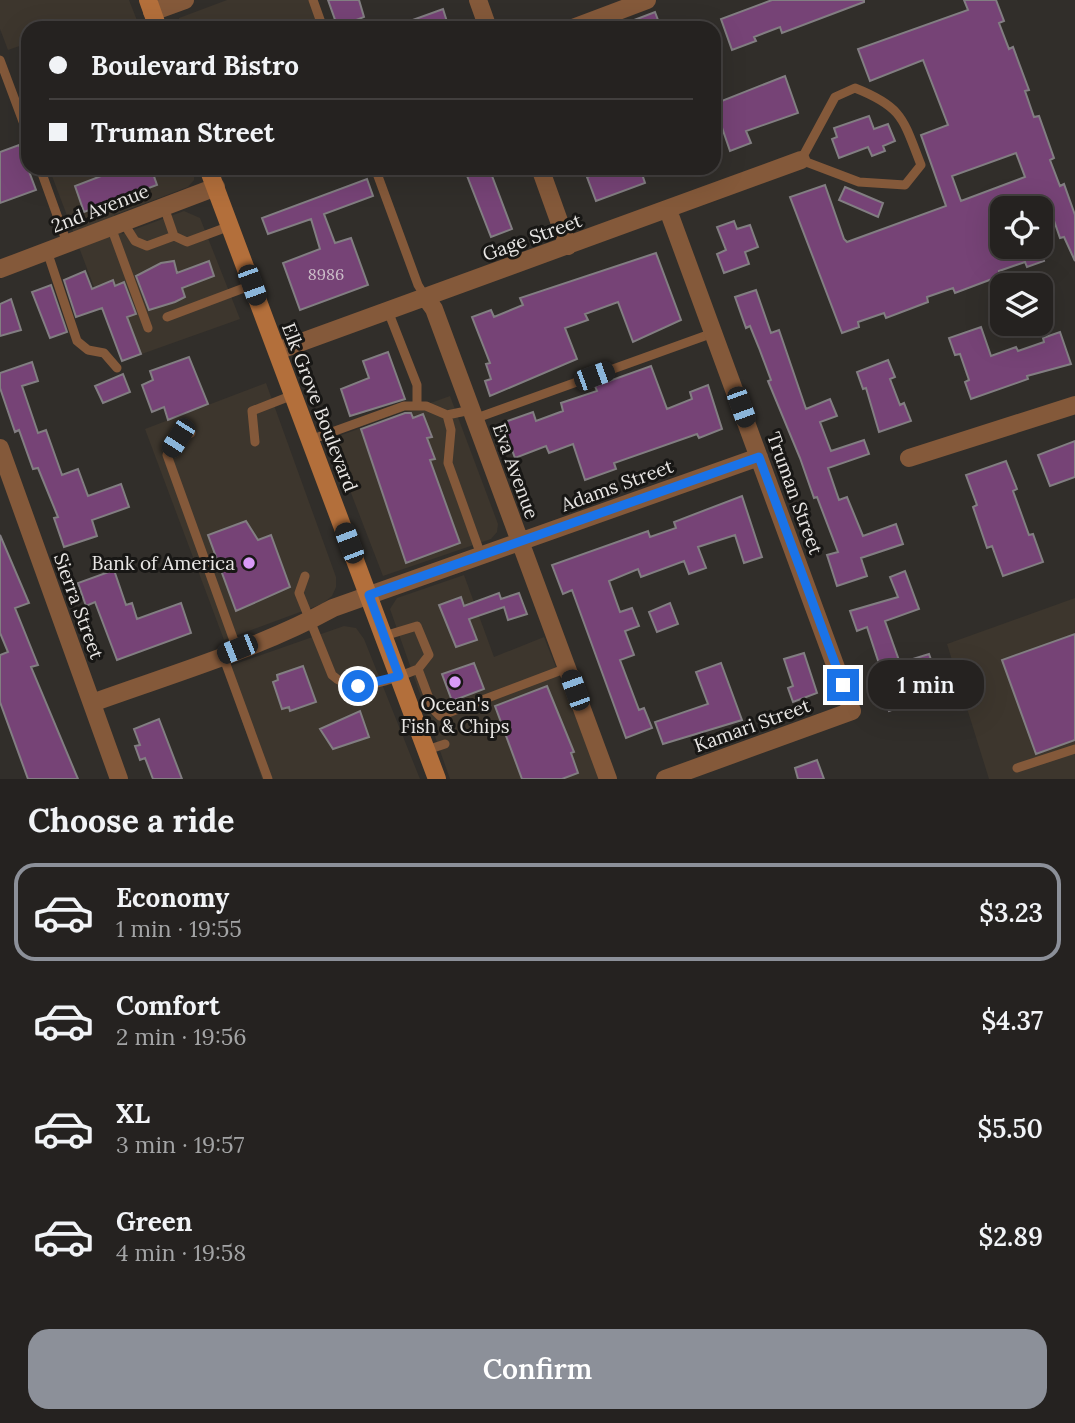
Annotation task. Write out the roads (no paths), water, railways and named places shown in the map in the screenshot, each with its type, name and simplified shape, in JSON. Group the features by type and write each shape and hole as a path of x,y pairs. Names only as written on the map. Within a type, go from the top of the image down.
{"main road":[{"name":"Elk Grove Boulevard","path":"211,175 438,779"}],"street":[{"path":"153,13 185,0"},
{"path":"478,0 486,21"},
{"path":"592,21 647,0"},
{"name":"Gage Street","path":"276,351 801,160"},
{"path":"543,175 568,246"},
{"name":"2nd Avenue","path":"0,269 216,187"},
{"name":"Truman Street","path":"668,210 852,711"},
{"name":"Eva Avenue","path":"426,298 434,309 608,779"},
{"path":"909,458 1075,405"},
{"name":"Sierra Street","path":"0,448 119,779"},
{"name":"Adams Street","path":"92,703 310,621 369,595 759,457"},
{"name":"Kamari Street","path":"665,779 852,711"}],"lane":[{"path":"313,0 320,21"},
{"path":"0,60 21,116"},
{"path":"855,88 885,100 903,118 920,165 905,185 859,182 801,160 835,97 855,88"},
{"path":"43,175 67,243"},
{"path":"378,175 418,285 426,298"},
{"path":"164,207 174,236"},
{"path":"117,224 135,241 148,246 174,236 187,242 230,226"},
{"path":"117,224 148,328"},
{"path":"47,251 77,341 88,351 104,353 117,368"},
{"path":"167,317 252,285"},
{"path":"388,311 417,385 421,406"},
{"path":"310,440 404,406 421,406 447,415 473,414 713,333"},
{"path":"255,442 252,411 293,395"},
{"path":"447,415 451,430 448,463 481,555"},
{"path":"191,433 178,438 167,455 268,779"},
{"path":"305,576 299,593 332,675 340,683 358,686 399,676 418,669 429,655 418,626 384,636"},
{"path":"418,669 433,709 440,716 567,668"},
{"path":"427,750 445,744"},
{"path":"1017,768 1075,749"}],"place":[{"name":"Bank of America","path":"249,563"},
{"name":"Ocean's Fish & Chips","path":"455,682"}]}
